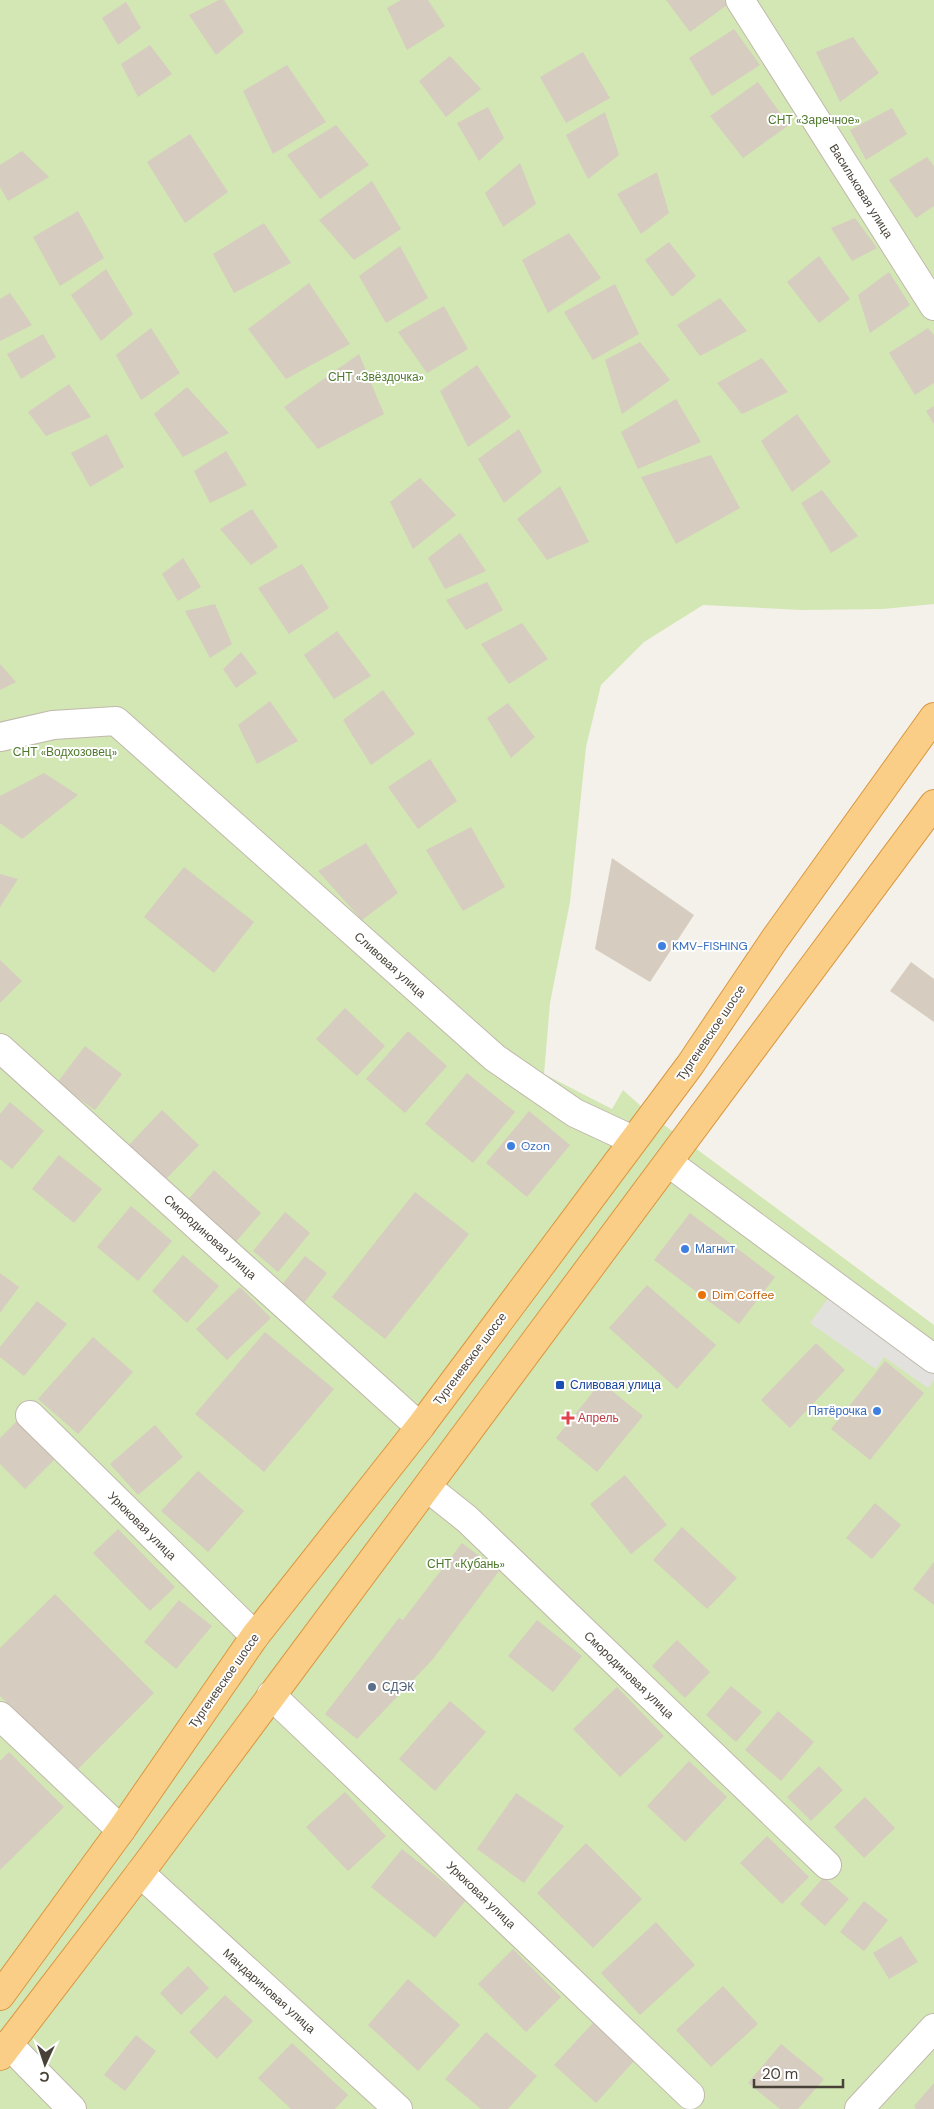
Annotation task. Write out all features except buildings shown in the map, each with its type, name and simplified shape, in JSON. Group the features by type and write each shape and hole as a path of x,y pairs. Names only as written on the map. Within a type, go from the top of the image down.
{"highway":[{"name":"Тургеневское шоссе","path":"0,1996 122,1830 255,1636 420,1427 690,1065 774,940 934,717"},
{"path":"4,2050 140,1873 271,1695 428,1488 669,1163 684,1138 934,804"}],"street":[{"name":"Васильковая улица","path":"740,0 934,306"},
{"name":"Сливовая улица","path":"0,736 53,724 116,721 495,1058 575,1113 633,1140"},
{"name":"Смородиновая улица","path":"0,1048 420,1427"},
{"path":"669,1163 934,1359"},
{"name":"Урюковая улица","path":"30,1415 255,1636"},
{"name":"Смородиновая улица","path":"428,1488 467,1519 827,1865"},
{"name":"Урюковая улица","path":"271,1695 690,2094"},
{"path":"0,1716 122,1830"},
{"name":"Мандариновая улица","path":"140,1873 398,2109"},
{"path":"859,2109 934,2028"},
{"path":"4,2050 72,2109"}],"green space":[{"path":"0,0 934,0 934,604 883,609 802,610 703,605 644,642 601,685 586,747 570,902 550,1003 544,1074 612,1109 623,1090 652,1116 934,1325 934,2109 0,2109"}],"shaded area":[{"path":"829,1297 934,1369 934,1380 928,1388 884,1357 876,1369 810,1323"}],"place":[{"name":"KMV-FISHING","path":"662,946"},
{"name":"Ozon","path":"511,1146"},
{"name":"Магнит","path":"685,1249"},
{"name":"Dim Coffee","path":"702,1295"},
{"name":"Сливовая улица","path":"560,1385"},
{"name":"Пятёрочка","path":"877,1411"},
{"name":"Апрель","path":"568,1418"},
{"name":"СДЭК","path":"372,1687"}],"park label":[{"name":"СНТ «Заречное»","path":"814,120"},
{"name":"СНТ «Звёздочка»","path":"376,377"},
{"name":"СНТ «Водхозовец»","path":"65,752"},
{"name":"СНТ «Кубань»","path":"466,1564"}]}
